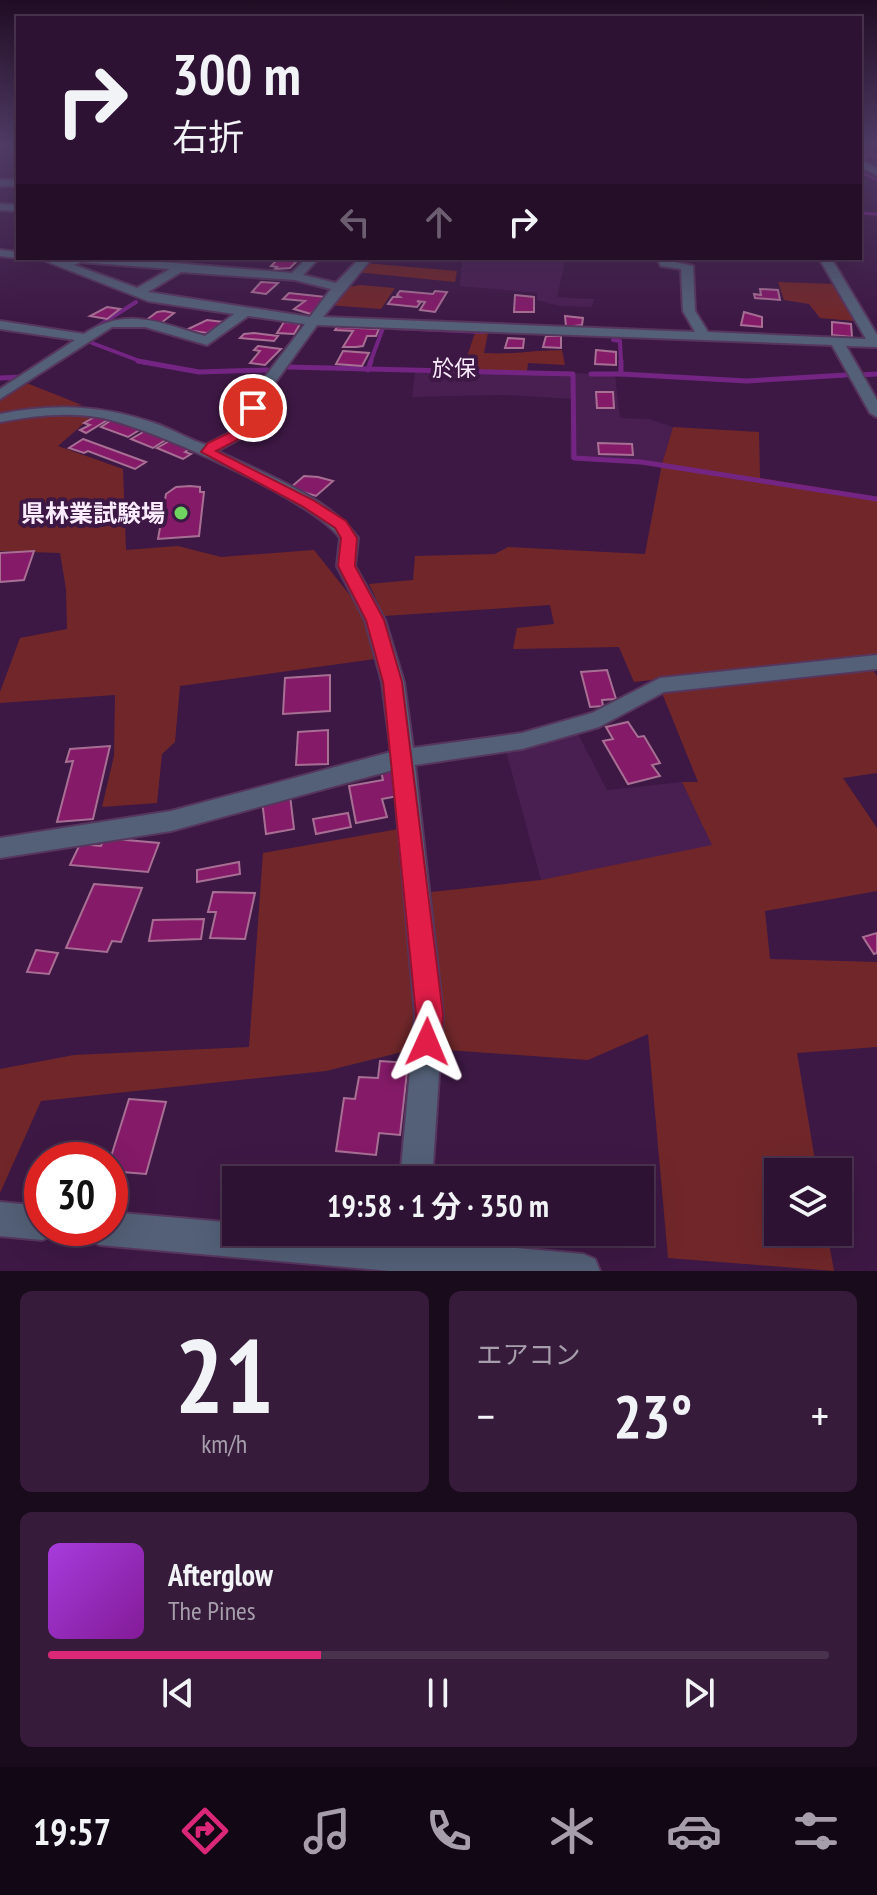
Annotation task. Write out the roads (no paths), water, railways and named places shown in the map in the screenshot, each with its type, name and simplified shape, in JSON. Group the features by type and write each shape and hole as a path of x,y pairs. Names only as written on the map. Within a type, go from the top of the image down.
{"street":[{"path":"52,260 138,293 244,313 312,321 876,343"},
{"path":"68,264 78,260"},
{"path":"115,260 295,277 339,287"},
{"path":"138,293 196,260"},
{"path":"295,277 311,260"},
{"path":"0,418 42,410 75,408 104,411 209,450 236,435 245,425 262,390 312,321 364,260"},
{"path":"664,260 665,264 687,266 689,311 705,338"},
{"path":"826,260 876,343"},
{"path":"0,395 120,320 207,341 244,313"},
{"path":"0,325 87,338"},
{"path":"837,342 877,413"},
{"path":"209,450 212,457 307,503 340,525 349,538 346,566 375,620 393,682 429,1015 417,1166"},
{"path":"0,848 171,821 403,758 522,741 599,719 660,685 877,661"},
{"path":"0,1219 24,1221"},
{"path":"128,1230 410,1253 583,1271"}],"waterway":[{"path":"862,213 877,214"},
{"path":"92,330 136,302"},
{"path":"341,326 383,328 370,363"},
{"path":"393,328 483,332"},
{"path":"613,340 620,341 621,363"},
{"path":"92,343 141,362"},
{"path":"368,369 371,361"},
{"path":"141,362 199,372 267,370"},
{"path":"141,362 145,363"},
{"path":"621,363 621,374"},
{"path":"288,367 368,369"},
{"path":"368,369 573,374 574,458 641,462 877,499"},
{"path":"591,374 621,374"},
{"path":"621,374 747,381 846,375"},
{"path":"859,375 877,374"},
{"path":"0,378 23,377"}],"place":[{"name":"県林業試験場","path":"181,513"}],"district":[{"name":"於保","path":"454,368"}]}
